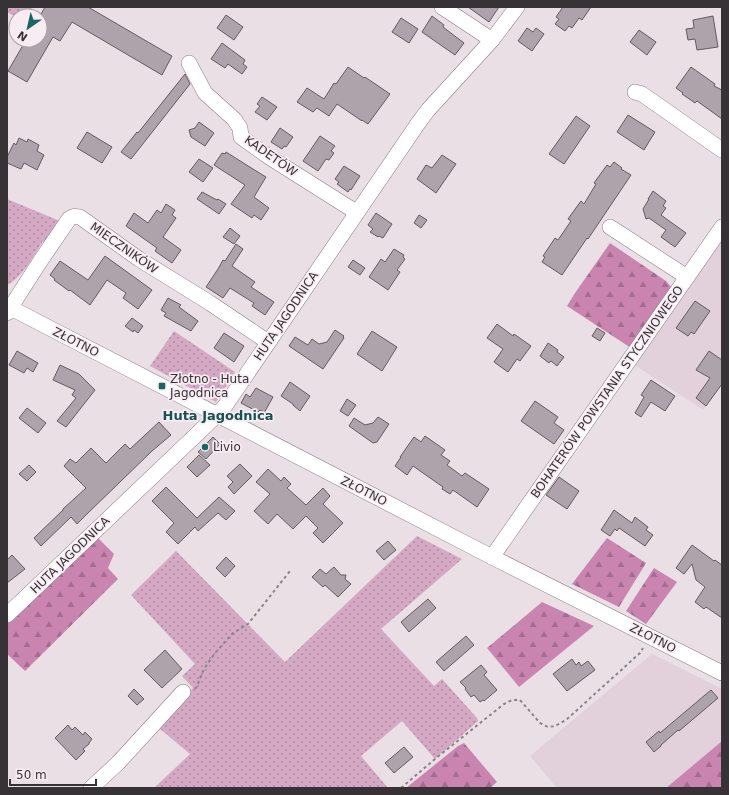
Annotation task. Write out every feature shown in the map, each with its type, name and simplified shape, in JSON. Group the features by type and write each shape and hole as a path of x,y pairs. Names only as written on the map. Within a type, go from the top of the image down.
{"street":[{"path":"442,7 492,40"},
{"name":"HUTA JAGODNICA","path":"7,615 217,415 419,122 428,110 492,40 517,7"},
{"name":"KADETÓW","path":"189,63 205,93 234,119 240,128 241,138 356,212"},
{"path":"636,92 642,94 722,150"},
{"name":"MIECZNIKÓW","path":"8,309 69,219 76,216 80,217 160,273 210,303 268,342"},
{"path":"610,227 686,277"},
{"name":"BOHATERÓW POWSTANIA STYCZNIOWEGO","path":"492,557 722,227"},
{"name":"ZŁOTNO","path":"8,309 492,557 722,672"},
{"path":"91,788 118,764 189,691"}],"path":[{"path":"189,691 197,686 204,669 215,653 233,633 248,624 290,571"},
{"path":"401,788 504,704 512,700 520,700 540,723 548,727 555,726 566,720 640,652 649,636"}],"shaded area":[{"path":"7,7 33,7 8,8 7,12"},
{"path":"7,199 60,221 47,243 43,241 23,272 7,285"},
{"path":"722,238 722,384 703,410 630,362"},
{"path":"174,331 235,372 216,402 150,366"},
{"path":"417,536 462,559 381,629 434,686 442,679 478,721 435,759 402,721 361,756 388,788 154,788 190,754 159,728 193,688 182,676 195,664 131,595 176,551 285,662"},
{"path":"652,654 722,689 722,741 666,788 557,788 530,756"}],"green space":[{"path":"610,243 666,281 672,288 631,348 567,306"},
{"path":"93,533 114,554 108,568 118,579 25,671 7,654 7,615"},
{"path":"607,538 646,563 619,607 572,584"},
{"path":"654,568 677,582 646,624 626,611"},
{"path":"542,602 594,626 519,687 487,648"},
{"path":"722,741 722,788 666,788 672,783"},
{"path":"464,743 497,782 490,788 406,788 458,746"}],"building":[{"path":"88,7 172,56 162,75 72,22 60,41 53,37 48,46 48,8 44,8"},
{"path":"468,7 499,7 489,22"},
{"path":"563,7 591,7 582,20 579,18 572,28 569,26 565,31 555,24 559,19 556,17"},
{"path":"226,15 243,27 234,40 217,28"},
{"path":"432,16 444,25 443,27 464,43 455,55 422,32"},
{"path":"713,16 718,47 697,50 695,39 688,40 686,29 694,28 693,20"},
{"path":"401,18 418,29 409,43 392,32"},
{"path":"527,28 533,32 536,28 544,34 532,51 518,41"},
{"path":"639,30 656,42 647,55 630,42"},
{"path":"222,43 245,60 243,64 247,67 242,74 228,64 225,68 211,59"},
{"path":"21,48 47,48 27,82 8,71"},
{"path":"348,67 390,94 368,124 337,104 329,116 317,108 313,112 297,102 307,88 324,99 334,83 336,84"},
{"path":"691,67 715,84 714,86 722,90 722,119 697,101 695,103 676,88"},
{"path":"185,74 190,84 131,159 121,152 137,132 138,133"},
{"path":"262,97 277,107 267,120 255,112 260,106 257,104"},
{"path":"628,115 655,132 644,150 617,132"},
{"path":"576,116 590,126 564,164 549,154"},
{"path":"199,122 214,133 205,146 191,137 189,130 195,128"},
{"path":"280,128 293,137 286,147 284,146 282,149 271,142"},
{"path":"87,132 112,147 102,163 77,148"},
{"path":"320,136 335,146 331,151 334,153 329,160 326,159 318,171 303,161"},
{"path":"19,138 27,142 28,139 39,145 37,151 44,155 37,170 24,163 21,169 7,163 7,157 14,143 16,145"},
{"path":"226,152 266,177 254,197 269,208 261,220 254,215 252,218 231,204 245,185 214,165 222,153 225,154"},
{"path":"442,155 456,164 436,193 417,179 426,165 432,168"},
{"path":"199,159 213,168 203,182 189,172"},
{"path":"614,162 622,168 621,169 631,175 562,275 542,262 545,257 543,256 555,238 558,240 571,221 568,219 581,201 584,204 596,184 594,183 607,165 610,167"},
{"path":"344,166 360,176 348,192 337,184 339,182 335,179"},
{"path":"653,191 666,201 663,206 666,208 661,215 686,233 675,247 661,237 666,230 649,218 646,219 643,209"},
{"path":"202,192 226,204 219,214 197,199"},
{"path":"166,204 175,210 172,215 176,218 163,237 181,250 172,263 155,251 157,248 126,226 134,213 148,223 157,210 161,213"},
{"path":"376,213 392,224 383,238 370,232 373,229 368,225"},
{"path":"419,215 427,220 421,228 414,223"},
{"path":"230,228 240,236 234,244 223,237"},
{"path":"236,244 243,249 232,266 255,282 251,287 274,302 265,315 252,306 254,303 230,288 223,298 206,287 223,260 225,261"},
{"path":"394,249 404,255 403,257 405,259 397,270 400,272 388,290 369,277 381,259 385,262"},
{"path":"105,256 152,290 138,309 123,298 126,293 107,280 90,305 54,280 55,279 50,275 60,261 88,280"},
{"path":"353,260 365,268 360,275 348,267"},
{"path":"168,298 181,305 179,307 198,321 191,331 164,316 166,313 161,310"},
{"path":"695,301 710,311 694,334 691,332 688,336 676,328"},
{"path":"132,318 143,326 138,333 134,330 133,332 125,326"},
{"path":"497,324 513,336 514,334 531,346 520,361 517,359 508,372 494,362 503,349 487,338"},
{"path":"597,328 605,333 600,341 592,336"},
{"path":"335,330 344,336 344,338 323,369 289,346 295,337 308,345 312,339 319,344 327,342"},
{"path":"372,331 397,347 382,371 357,354"},
{"path":"224,333 244,346 234,362 214,348"},
{"path":"548,343 558,350 557,352 564,357 557,366 551,361 549,363 540,356"},
{"path":"17,351 38,363 33,372 27,368 24,373 9,365"},
{"path":"709,351 722,360 722,384 706,406 696,398 710,378 696,370"},
{"path":"60,365 79,374 95,390 66,427 57,421 76,398 72,395 75,390 53,380"},
{"path":"651,380 675,396 665,411 651,402 641,417 635,413 644,397 641,395"},
{"path":"290,382 310,396 300,411 281,396"},
{"path":"256,388 273,397 264,413 260,410 258,412 241,403 246,394 250,397"},
{"path":"347,399 356,405 348,416 340,411"},
{"path":"535,401 558,417 554,423 564,430 554,444 521,421"},
{"path":"27,408 46,423 38,433 19,418"},
{"path":"378,417 389,424 377,442 373,443 349,426 354,418 365,425 373,423"},
{"path":"159,422 171,435 152,451 77,524 71,517 41,546 34,538 86,488 64,466 70,459 76,463 91,448 106,463 125,444 130,449"},
{"path":"425,436 445,450 441,455 450,461 447,465 462,476 465,473 489,489 477,507 453,490 450,494 442,489 443,487 413,466 407,475 395,466 414,437 421,442"},
{"path":"213,437 220,444 206,459 198,452"},
{"path":"199,455 210,465 197,477 187,467"},
{"path":"240,464 252,476 234,494 228,487 233,482 227,476"},
{"path":"29,465 36,472 27,481 19,474"},
{"path":"268,469 281,481 284,477 291,484 287,488 306,505 323,488 330,496 323,504 343,523 323,543 313,533 318,528 306,516 293,529 277,514 268,524 254,511 270,494 256,482"},
{"path":"559,477 579,491 567,509 546,495"},
{"path":"166,487 197,518 219,497 235,511 226,520 218,513 198,531 195,527 178,544 166,532 174,523 152,501"},
{"path":"614,510 632,523 635,517 648,527 646,530 653,535 645,546 619,528 617,531 615,529 610,536 601,530"},
{"path":"388,541 396,550 384,560 376,551"},
{"path":"692,545 722,565 722,618 706,607 704,609 695,602 705,587 696,580 692,564 684,574 676,568"},
{"path":"12,555 25,569 7,583 7,560"},
{"path":"226,557 235,566 225,577 216,568"},
{"path":"334,567 341,575 346,575 345,579 351,584 338,597 325,585 323,587 312,577 320,569 326,574"},
{"path":"428,599 436,608 409,632 401,622"},
{"path":"466,636 474,645 444,671 436,662"},
{"path":"165,650 182,669 162,688 144,670"},
{"path":"572,659 576,665 579,662 581,666 588,661 595,670 567,691 553,674"},
{"path":"481,665 487,672 484,675 497,690 484,701 483,700 480,702 474,695 471,697 465,689 466,688 460,682"},
{"path":"134,689 144,699 137,705 128,696"},
{"path":"711,690 718,698 679,731 678,730 654,752 646,742 659,731 660,733"},
{"path":"68,725 72,730 75,727 83,735 85,732 92,739 83,749 85,751 76,760 55,738"},
{"path":"404,747 413,757 394,773 385,763"}],"place":[{"name":"Złotno - Huta Jagodnica","path":"162,386"},
{"name":"Livio","path":"205,447"}],"district":[{"name":"Huta Jagodnica","path":"218,415"}]}
